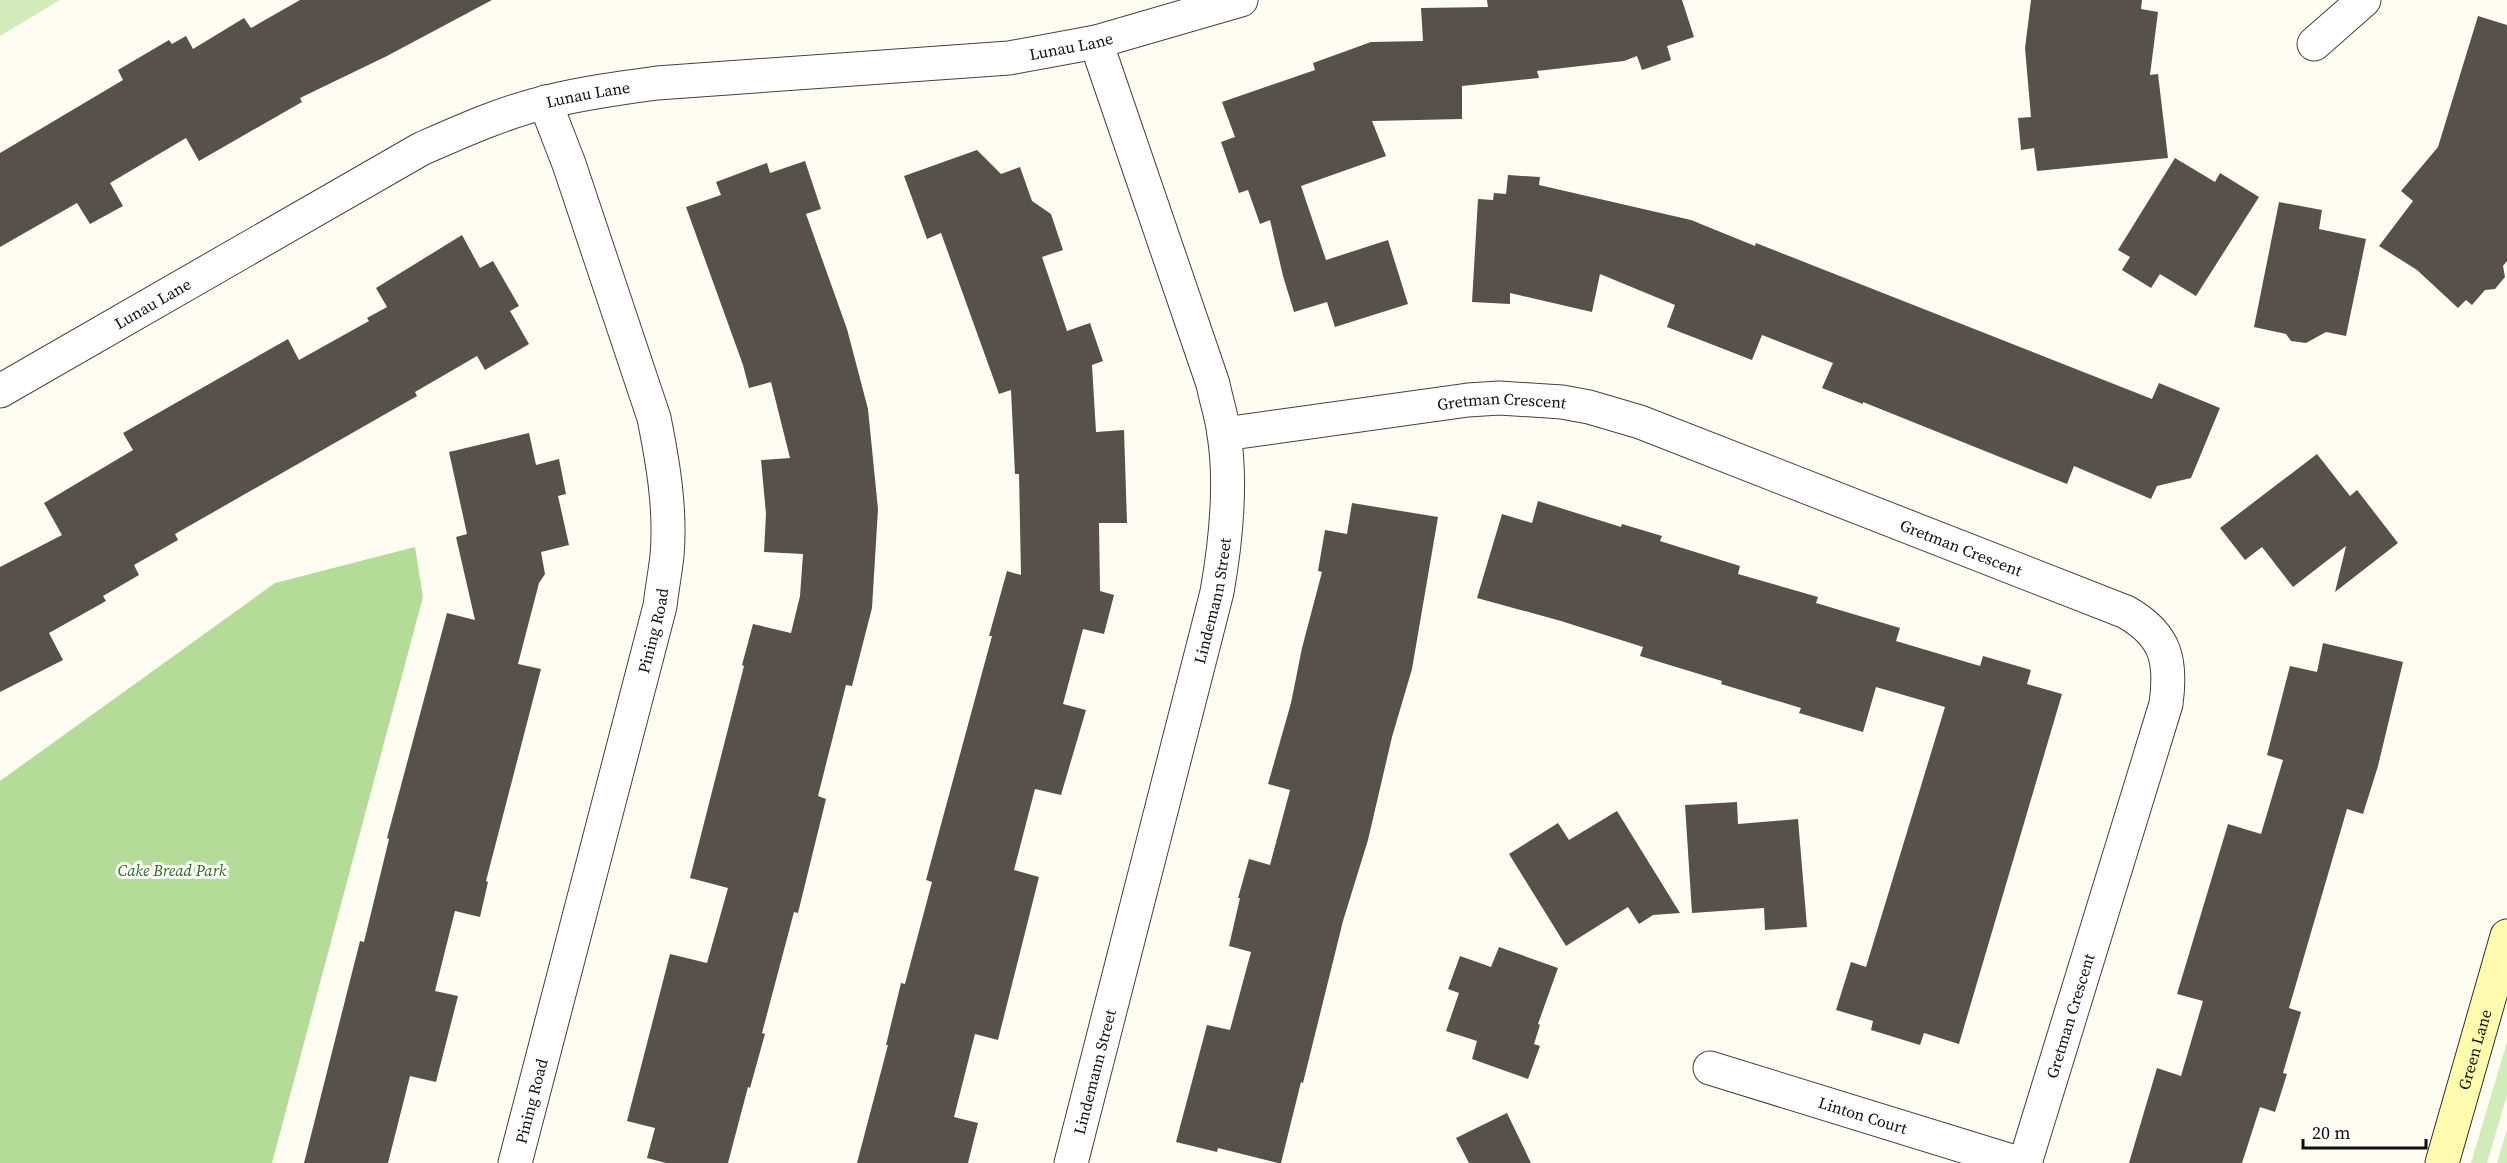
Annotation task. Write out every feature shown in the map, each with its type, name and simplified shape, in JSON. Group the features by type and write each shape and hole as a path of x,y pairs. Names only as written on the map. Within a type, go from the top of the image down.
{"street":[{"name":"Lunau Lane","path":"0,391 421,148 482,123 545,102 603,90 657,83 1009,58 1096,42 1241,0"},
{"path":"2314,44 2364,0"},
{"name":"Lindemann Street","path":"1071,1163 1217,592 1226,525 1228,483 1224,434 1213,384 1096,42"},
{"name":"Pining Road","path":"515,1163 660,606 667,554 667,502 654,417 569,164 545,102"},
{"name":"Gretman Crescent","path":"1224,434 1468,400 1530,399 1589,407 1651,426 2126,612 2140,621 2152,632 2166,655 2169,684 2166,704 2025,1163"},
{"name":"Green Lane","path":"2442,1163 2507,936"},
{"name":"Linton Court","path":"1710,1068 2018,1163"}],"green space":[{"path":"0,0 60,0 0,36"},
{"name":"Cake Bread Park","path":"415,547 423,597 272,1163 0,1163 0,781 275,583"},
{"path":"2507,1042 2507,1095 2487,1163 2471,1163"},
{"path":"2507,1129 2507,1163 2497,1163"}],"building":[{"path":"300,0 492,0 387,56 300,98 302,102 199,161 186,138 110,183 123,206 90,224 77,203 0,247 0,153 123,80 118,70 169,40 172,44 186,36 193,49 244,18 251,28"},
{"path":"1487,0 1682,0 1694,37 1667,46 1671,60 1642,70 1637,56 1624,61 1537,71 1539,78 1462,86 1462,119 1372,121 1386,156 1301,186 1326,260 1388,240 1408,304 1335,327 1327,302 1294,312 1270,220 1260,224 1248,190 1239,193 1221,142 1235,137 1222,102 1315,70 1313,63 1371,42 1423,41 1421,8 1488,7"},
{"path":"2031,0 2142,0 2141,9 2158,12 2150,75 2158,74 2168,158 2037,171 2034,148 2021,150 2018,118 2031,117 2025,48"},
{"path":"2478,16 2507,25 2507,261 2503,266 2505,277 2495,289 2485,290 2472,305 2466,300 2458,308 2417,270 2379,246 2413,201 2401,191 2438,147"},
{"path":"977,150 1001,174 1020,167 1032,201 1051,214 1063,250 1042,257 1067,331 1090,323 1103,361 1092,365 1096,432 1124,430 1127,523 1099,523 1100,591 1114,595 1104,634 1083,629 1063,704 1086,710 1061,795 1035,789 1014,870 1039,877 998,1040 975,1034 954,1117 978,1123 968,1163 857,1163 888,1045 886,1045 901,983 905,984 932,882 926,880 992,636 989,636 1007,571 1021,575 1019,474 1015,474 1011,390 999,394 941,233 927,239 904,176"},
{"path":"2175,158 2215,182 2220,173 2259,197 2196,296 2160,274 2151,288 2122,270 2130,257 2118,250"},
{"path":"805,161 821,209 806,214 847,329 868,409 878,509 872,608 852,686 846,685 818,796 826,799 798,913 794,912 762,1033 765,1034 728,1163 666,1163 647,1158 655,1128 627,1121 670,954 707,963 728,888 690,878 753,624 791,633 800,596 803,554 764,552 766,514 761,460 790,458 771,382 749,388 743,365 686,207 721,195 716,182 767,163 770,173"},
{"path":"1508,175 1540,177 1539,185 1691,220 1755,246 1756,243 2152,399 2159,383 2220,408 2191,478 2157,486 2151,499 2074,466 2067,484 1863,402 1863,404 1822,388 1833,363 1762,335 1752,360 1667,327 1675,305 1600,274 1592,312 1510,293 1510,304 1472,302 1478,199 1493,200 1494,193 1506,194"},
{"path":"2279,202 2322,210 2319,229 2366,239 2346,336 2326,332 2306,343 2291,341 2286,334 2254,327"},
{"path":"462,235 480,268 493,261 519,306 510,311 529,344 485,370 477,356 415,392 417,396 175,534 178,540 134,565 139,575 103,596 106,601 49,633 63,660 0,692 0,567 62,535 44,503 133,450 123,433 288,339 299,360 369,321 367,318 387,307 376,288"},
{"path":"529,433 536,465 559,459 566,494 558,496 569,545 541,552 545,574 539,583 518,664 541,669 486,881 488,882 480,917 455,911 435,991 458,996 436,1082 410,1076 388,1163 304,1163 360,941 364,942 389,839 387,838 447,613 475,620 456,537 467,534 449,452"},
{"path":"2317,454 2350,496 2357,490 2398,543 2335,592 2346,546 2293,587 2262,547 2245,560 2220,528"},
{"path":"1538,501 1621,527 1622,524 1662,536 1660,541 1740,566 1738,574 1818,597 1816,603 1900,628 1896,641 1980,666 1983,656 2031,670 2027,684 2062,694 1959,1044 1924,1033 1920,1045 1871,1030 1873,1021 1836,1010 1851,962 1866,967 1945,707 1876,687 1863,732 1799,713 1801,708 1721,684 1722,681 1640,656 1643,647 1477,598 1502,514 1532,523"},
{"path":"1352,503 1438,517 1412,669 1392,737 1368,840 1343,921 1303,1083 1301,1082 1281,1163 1278,1163 1218,1148 1217,1152 1176,1142 1207,1025 1230,1030 1251,952 1229,946 1240,898 1238,898 1249,859 1270,865 1290,790 1268,784 1291,703 1302,648 1322,572 1318,571 1325,530 1347,534"},
{"path":"2323,643 2403,662 2378,766 2363,814 2347,809 2289,1008 2301,1012 2283,1073 2287,1074 2275,1112 2260,1107 2242,1163 2129,1163 2157,1068 2181,1076 2203,1001 2177,994 2228,824 2261,834 2283,760 2267,755 2290,666 2317,672"},
{"path":"1737,802 1738,824 1798,819 1807,927 1765,930 1764,908 1692,913 1685,805"},
{"path":"1617,811 1680,913 1653,915 1639,924 1628,907 1566,946 1509,854 1558,823 1569,840"},
{"path":"1499,947 1558,968 1538,1024 1540,1025 1534,1044 1540,1046 1528,1079 1472,1059 1477,1041 1446,1031 1459,993 1448,989 1460,956 1491,967"},
{"path":"1507,1113 1531,1163 1469,1163 1456,1138"}]}
